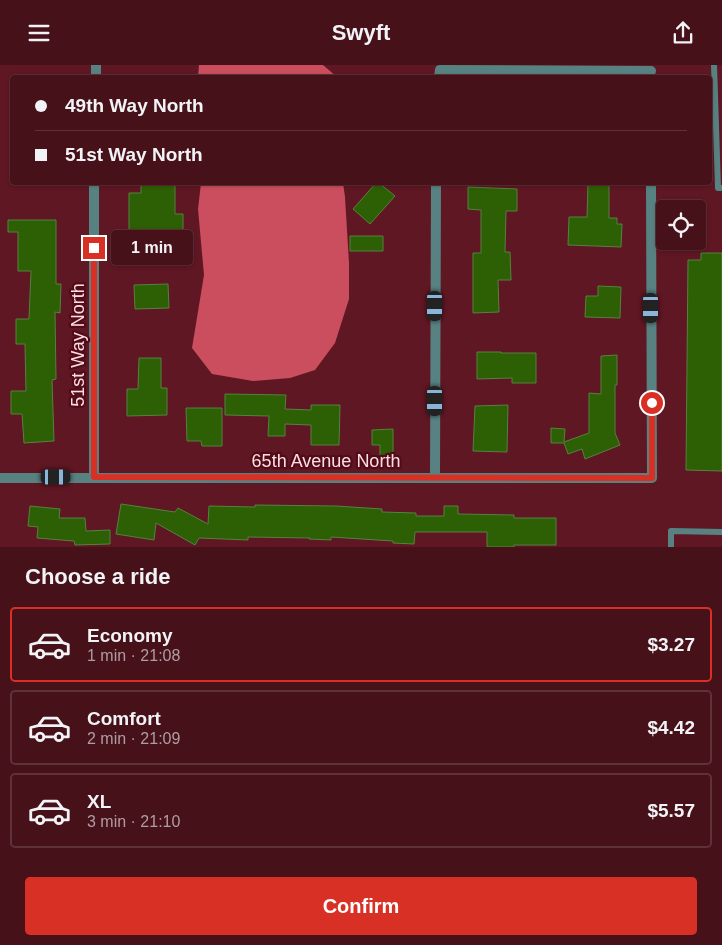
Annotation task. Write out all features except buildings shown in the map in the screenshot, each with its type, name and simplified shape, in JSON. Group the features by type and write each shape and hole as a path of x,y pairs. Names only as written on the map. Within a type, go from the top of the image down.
{"street":[{"path":"440,74 651,71"},
{"name":"51st Way North","path":"94,185 94,477"},
{"path":"435,477 436,185"},
{"name":"65th Avenue North","path":"0,477 652,478 651,185"}],"lane":[{"path":"714,65 718,188 722,188"},
{"path":"671,547 671,531 722,532"}],"shaded area":[{"path":"199,65 323,65 335,75 198,75"},
{"path":"201,185 343,185 349,263 349,299 335,343 315,370 290,378 253,381 212,374 192,348 204,275 198,209"}],"route":[{"path":"94,248 94,477 652,478 652,403"}]}
